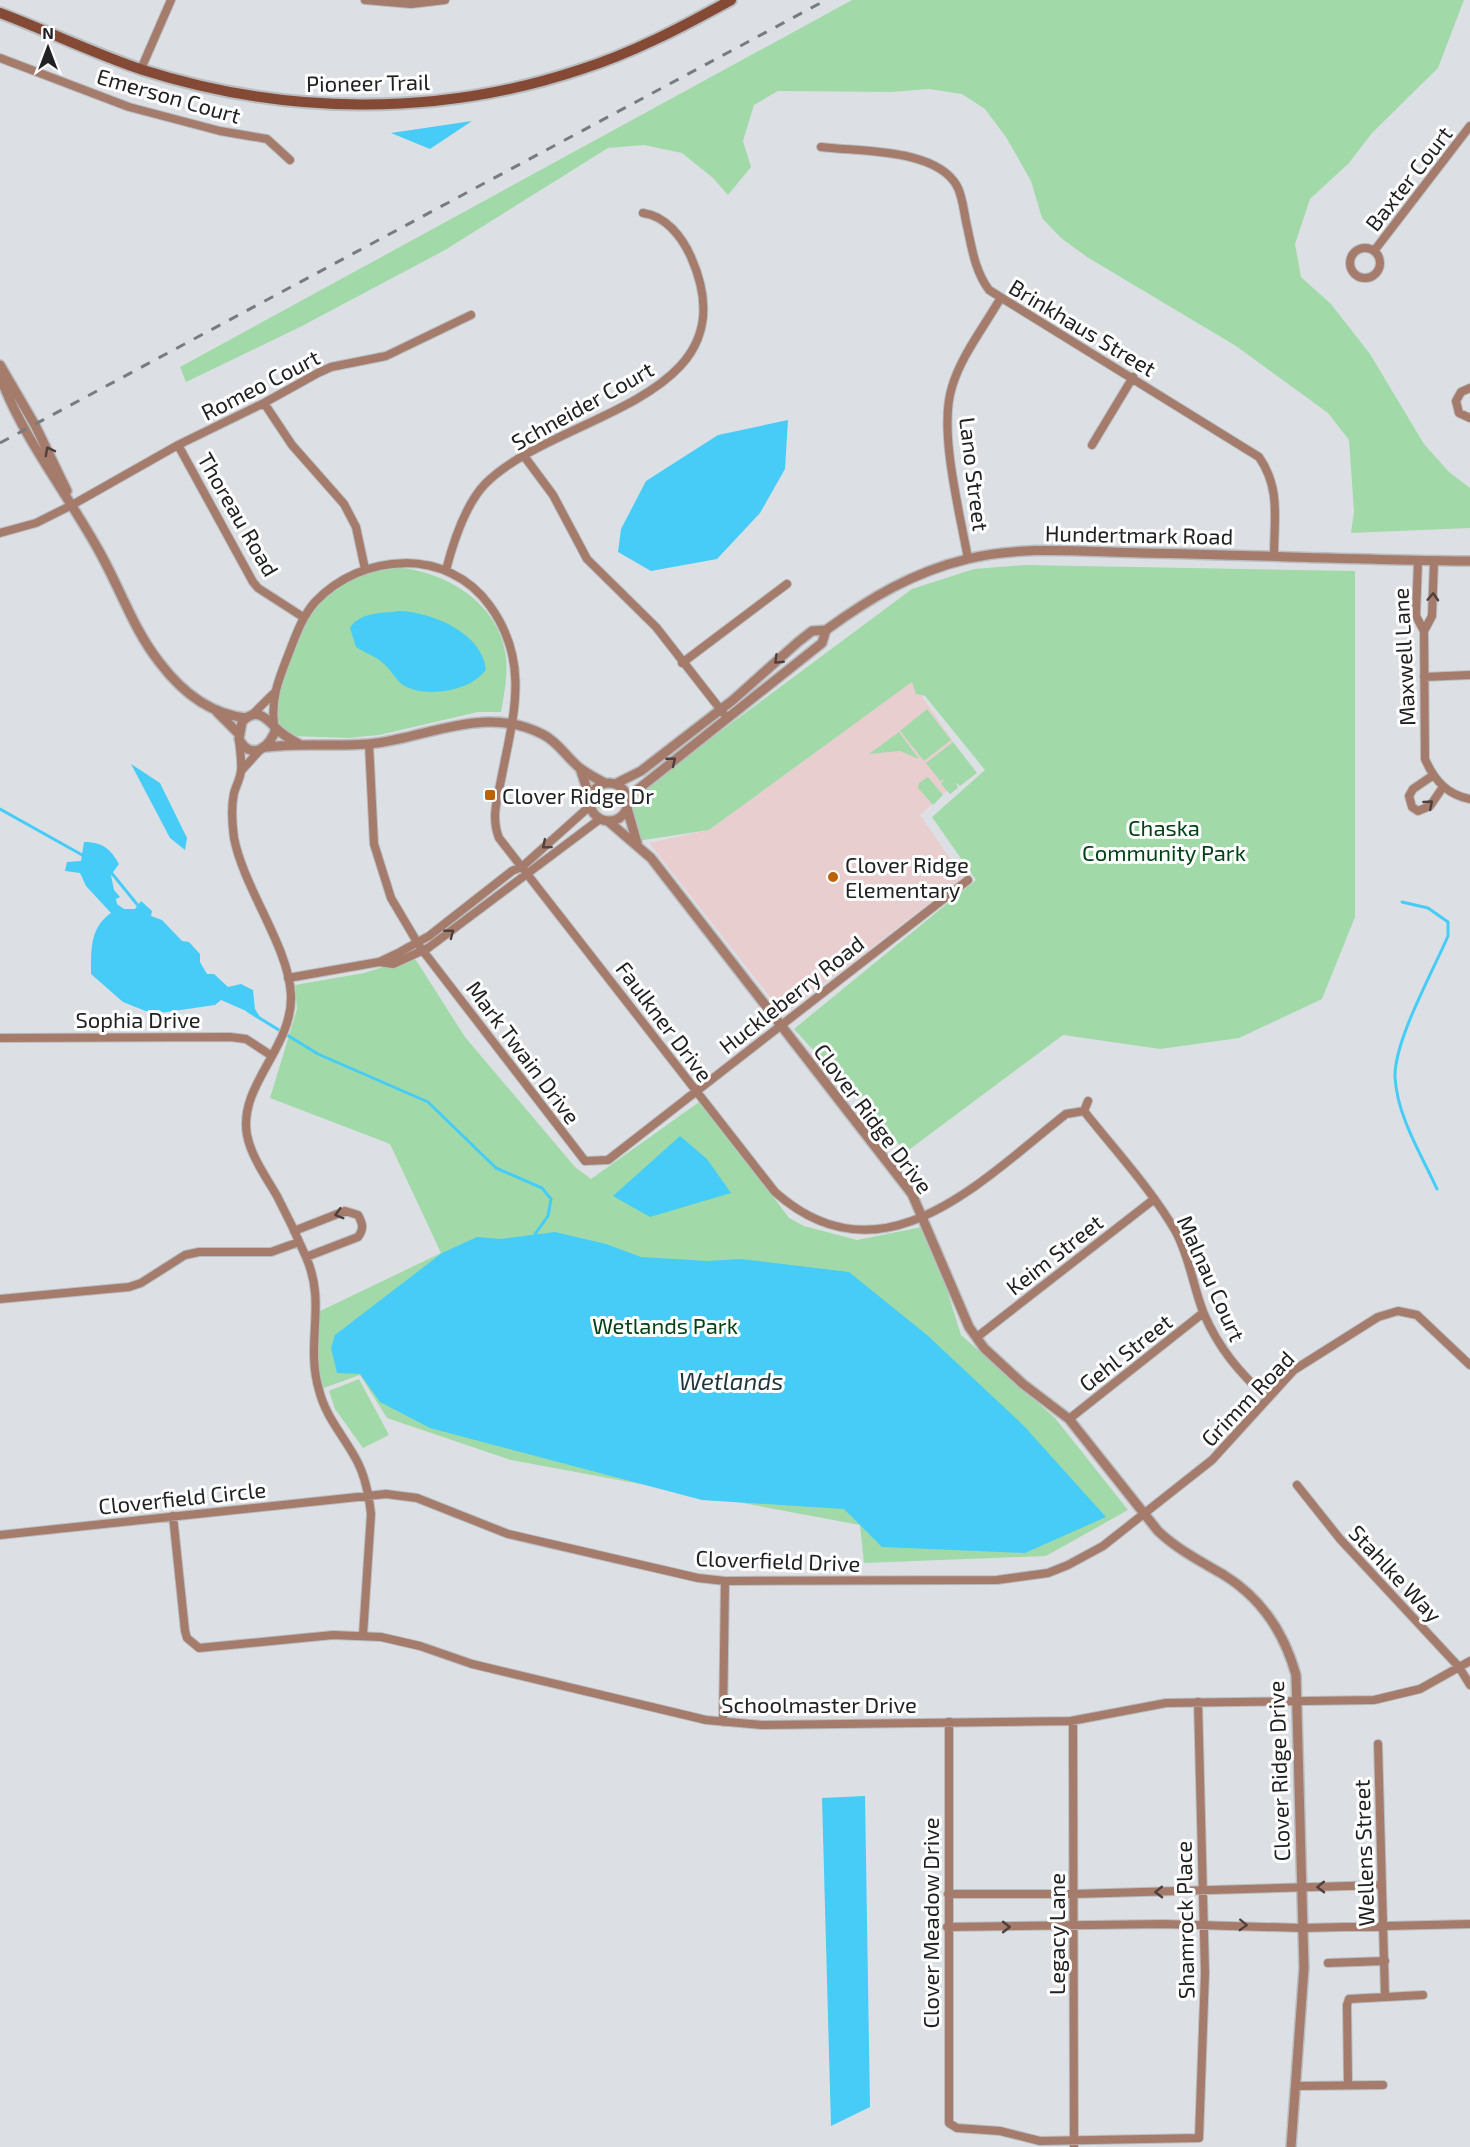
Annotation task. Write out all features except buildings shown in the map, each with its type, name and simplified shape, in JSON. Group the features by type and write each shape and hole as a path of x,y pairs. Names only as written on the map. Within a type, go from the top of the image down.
{"main road":[{"name":"Pioneer Trail","path":"0,13 141,69 230,93 281,101 343,105 438,101 507,90 581,70 649,43 731,0"}],"street":[{"path":"141,69 171,0"},
{"path":"365,0 411,4 445,0"},
{"name":"Emerson Court","path":"0,58 129,107 210,128 267,139 290,160"},
{"name":"Baxter Court","path":"1374,251 1470,126"},
{"name":"Brinkhaus Street","path":"821,147 913,157 939,166 958,188 981,279 1000,298 1133,377 1259,457 1271,475 1275,512 1274,556"},
{"name":"Schneider Court","path":"446,570 476,495 485,484 524,456 644,395 672,375 693,354 703,314 696,270 690,254 671,226 653,214 643,213"},
{"path":"1362,248 1374,251 1379,259 1376,273 1366,278 1355,275 1350,263 1355,252 1362,248"},
{"name":"Lano Street","path":"968,559 948,439 948,402 957,372 1000,298"},
{"name":"Romeo Court","path":"0,533 36,523 72,505 178,445 332,367 386,356 471,315"},
{"path":"0,365 11,380 59,471 72,505"},
{"path":"0,376 51,474 100,553 130,616 160,663 190,695 217,712 239,736 248,750 255,752 264,748 301,745 328,747 369,744 461,723 480,721 511,725 543,735 580,768 623,789 627,803"},
{"path":"1092,445 1133,377"},
{"path":"1470,388 1461,392 1456,401 1459,413 1470,418"},
{"path":"264,403 292,445 344,504 356,527 365,569"},
{"name":"Thoreau Road","path":"178,445 253,582 258,588 303,617"},
{"path":"524,456 553,495 587,559 644,615 727,718"},
{"name":"Hundertmark Road","path":"826,630 870,598 897,583 968,559 1026,552 1470,561"},
{"name":"Maxwell Lane","path":"1418,561 1416,616 1424,631 1425,759 1432,776 1443,788 1470,799"},
{"path":"1424,631 1432,616 1434,561"},
{"path":"363,1635 371,1514 369,1494 358,1463 326,1413 318,1390 312,1355 317,1297 306,1257 250,1148 246,1133 252,1092 286,1030 291,1004 288,978 240,860 234,838 232,814 234,792 241,771 239,736 249,716 261,708 274,693 303,617 330,589 365,569 387,563 407,562 446,570"},
{"name":"Faulkner Drive","path":"446,570 488,603 501,622 511,644 516,666 516,693 495,821 499,838 775,1191 808,1216 825,1224 863,1230 899,1226 923,1218 959,1198 1066,1114 1084,1111"},
{"path":"682,663 781,586 787,584"},
{"path":"288,978 379,962 420,947 512,871 525,869 604,820 619,818 627,803 727,718 822,643 826,630 812,631 758,679 641,771 595,788 590,802 525,869"},
{"path":"1424,677 1470,675"},
{"path":"241,771 272,741 275,726 274,693"},
{"path":"217,712 268,717 275,726 301,745"},
{"name":"Mark Twain Drive","path":"369,744 374,844 391,898 420,947 576,1151 585,1161 608,1160"},
{"path":"580,768 590,802 604,820"},
{"path":"1432,776 1413,789 1409,796 1412,807 1418,811 1430,806 1443,788"},
{"name":"Clover Ridge Drive","path":"627,803 639,846"},
{"name":"Clover Ridge Drive","path":"604,820 651,858 780,1028 912,1194 969,1327 984,1348 1023,1384 1069,1419 1143,1514 1173,1546 1239,1585 1268,1614 1291,1655 1296,1674 1304,1968 1291,2147"},
{"name":"Huckleberry Road","path":"608,1160 695,1090 780,1028 968,880"},
{"name":"Sophia Drive","path":"0,1038 230,1037 246,1039 272,1056"},
{"path":"1084,1111 1088,1101"},
{"name":"Malnau Court","path":"1084,1111 1153,1200 1183,1246 1203,1313 1228,1359 1267,1398"},
{"name":"Keim Street","path":"977,1337 1153,1200"},
{"path":"294,1231 345,1211 358,1215 362,1222 363,1230 358,1237 306,1257"},
{"path":"0,1299 129,1287 148,1279 185,1255 199,1252 271,1252 298,1242"},
{"name":"Grimm Road","path":"1143,1514 1212,1460 1267,1398 1304,1363 1387,1313 1407,1312 1417,1315 1470,1365"},
{"name":"Gehl Street","path":"1069,1419 1203,1313"},
{"name":"Stahlke Way","path":"1296,1485 1340,1539 1459,1667 1470,1685"},
{"name":"Cloverfield Circle","path":"0,1535 369,1494"},
{"name":"Cloverfield Drive","path":"369,1494 417,1498 508,1534 672,1573 725,1581 997,1581 1027,1578 1048,1573 1086,1557 1143,1514"},
{"name":"Schoolmaster Drive","path":"173,1516 185,1631 193,1644 205,1649 333,1635 363,1635 401,1641 472,1664 706,1720 723,1722 762,1725 1072,1721 1166,1703 1389,1698 1420,1689 1470,1661"},
{"path":"723,1722 725,1581"},
{"name":"Shamrock Place","path":"1073,2144 1199,2138 1205,1973 1198,1702"},
{"name":"Legacy Lane","path":"1072,1721 1073,2144"},
{"name":"Clover Meadow Drive","path":"949,1722 947,1927 949,2123 957,2128 1000,2131 1040,2141 1073,2144"},
{"name":"Wellens Street","path":"1378,1744 1385,1996"},
{"path":"948,1894 1074,1894 1382,1886"},
{"path":"947,1927 1203,1924 1302,1928 1470,1924"},
{"path":"1328,1963 1385,1961"},
{"path":"1348,2085 1347,2005 1349,1999 1423,1995"},
{"path":"1296,2086 1383,2085"}],"shaded area":[{"path":"912,682 972,769 920,815 963,877 784,1015 649,843 709,830"}],"green space":[{"path":"852,0 1464,0 1438,68 1372,133 1349,163 1310,199 1295,244 1301,277 1331,304 1370,354 1424,444 1449,472 1470,488 1470,528 1351,533 1354,511 1349,440 1328,413 1236,346 1087,257 1061,238 1042,218 1031,181 1006,137 985,109 962,94 929,89 891,92 778,91 754,105 743,141 751,167 728,195 713,178 682,153 644,145 608,148 445,250 302,326 186,382 180,367"},
{"name":"Chaska Community Park","path":"1025,565 1355,571 1355,917 1322,999 1239,1038 1160,1049 1063,1035 906,1152 794,1029 976,880 932,817 985,770 925,696 916,694 912,682 709,830 637,841 632,797 912,589 974,569"},
{"path":"387,567 427,573 446,580 479,603 492,619 501,637 506,657 506,678 501,712 478,712 379,735 348,738 291,736 277,725 277,709 284,672 299,634 320,603 338,586 351,579"},
{"path":"927,709 951,740 924,761 900,731"},
{"path":"899,732 919,759 900,751 869,754"},
{"path":"953,742 977,773 960,786 956,783 958,788 950,794 941,784 944,779 940,781 926,763"},
{"path":"928,777 943,795 933,805 918,788 919,783"},
{"path":"601,791 609,791 615,797 615,805 609,811 601,811 595,805 595,797"},
{"name":"Wetlands","path":"414,957 465,1037 575,1167 591,1179 702,1100 789,1218 804,1226 857,1240 927,1226 961,1335 1055,1418 1128,1510 1046,1556 864,1563 860,1525 511,1460 387,1418 360,1375 318,1390 316,1313 441,1253 390,1144 270,1098 297,1009 295,985 364,973"},
{"path":"359,1379 389,1435 363,1448 335,1409 329,1391"}],"water":[{"path":"472,121 430,149 391,133"},
{"path":"788,420 785,469 760,513 717,559 651,571 618,552 621,529 646,481 718,435"},
{"path":"401,611 441,620 465,635 482,656 486,669 480,677 460,687 423,692 403,685 381,661 356,647 350,628 359,619 380,613"},
{"path":"131,764 160,783 187,838 185,850 170,838"},
{"path":"84,842 96,843 105,847 119,864 111,875 114,890 120,897 116,899 117,904 124,909 135,909 141,901 152,911 151,916 162,920 182,941 189,942 200,954 200,962 207,974 214,974 228,987 241,984 253,990 255,1009 260,1017 221,1000 215,1005 153,1014 123,1002 91,974 95,932 111,913 86,886 80,873 65,871 67,862 81,861"},
{"path":"680,1136 707,1159 731,1193 650,1217 613,1196"},
{"name":"Wetlands","path":"555,1232 606,1244 641,1257 707,1261 740,1259 849,1272 927,1335 1023,1425 1106,1517 1025,1553 882,1547 844,1509 702,1500 430,1428 380,1402 360,1374 337,1373 331,1348 335,1335 442,1253 477,1237 501,1239"},
{"path":"865,1796 870,2107 831,2126 822,1798"}],"waterway":[{"path":"0,809 84,856"},
{"path":"110,871 140,908"},
{"path":"1402,902 1428,908 1448,922 1448,936 1407,1026 1396,1062 1395,1077 1405,1120 1437,1189"},
{"path":"248,1011 318,1054 428,1102 496,1168 542,1188 551,1199 548,1216 533,1237"}],"railway":[{"path":"0,443 826,0"}],"place":[{"name":"Clover Ridge Dr","path":"490,795"},
{"name":"Clover Ridge Elementary","path":"833,877"}],"park label":[{"name":"Wetlands Park","path":"665,1325"}]}
